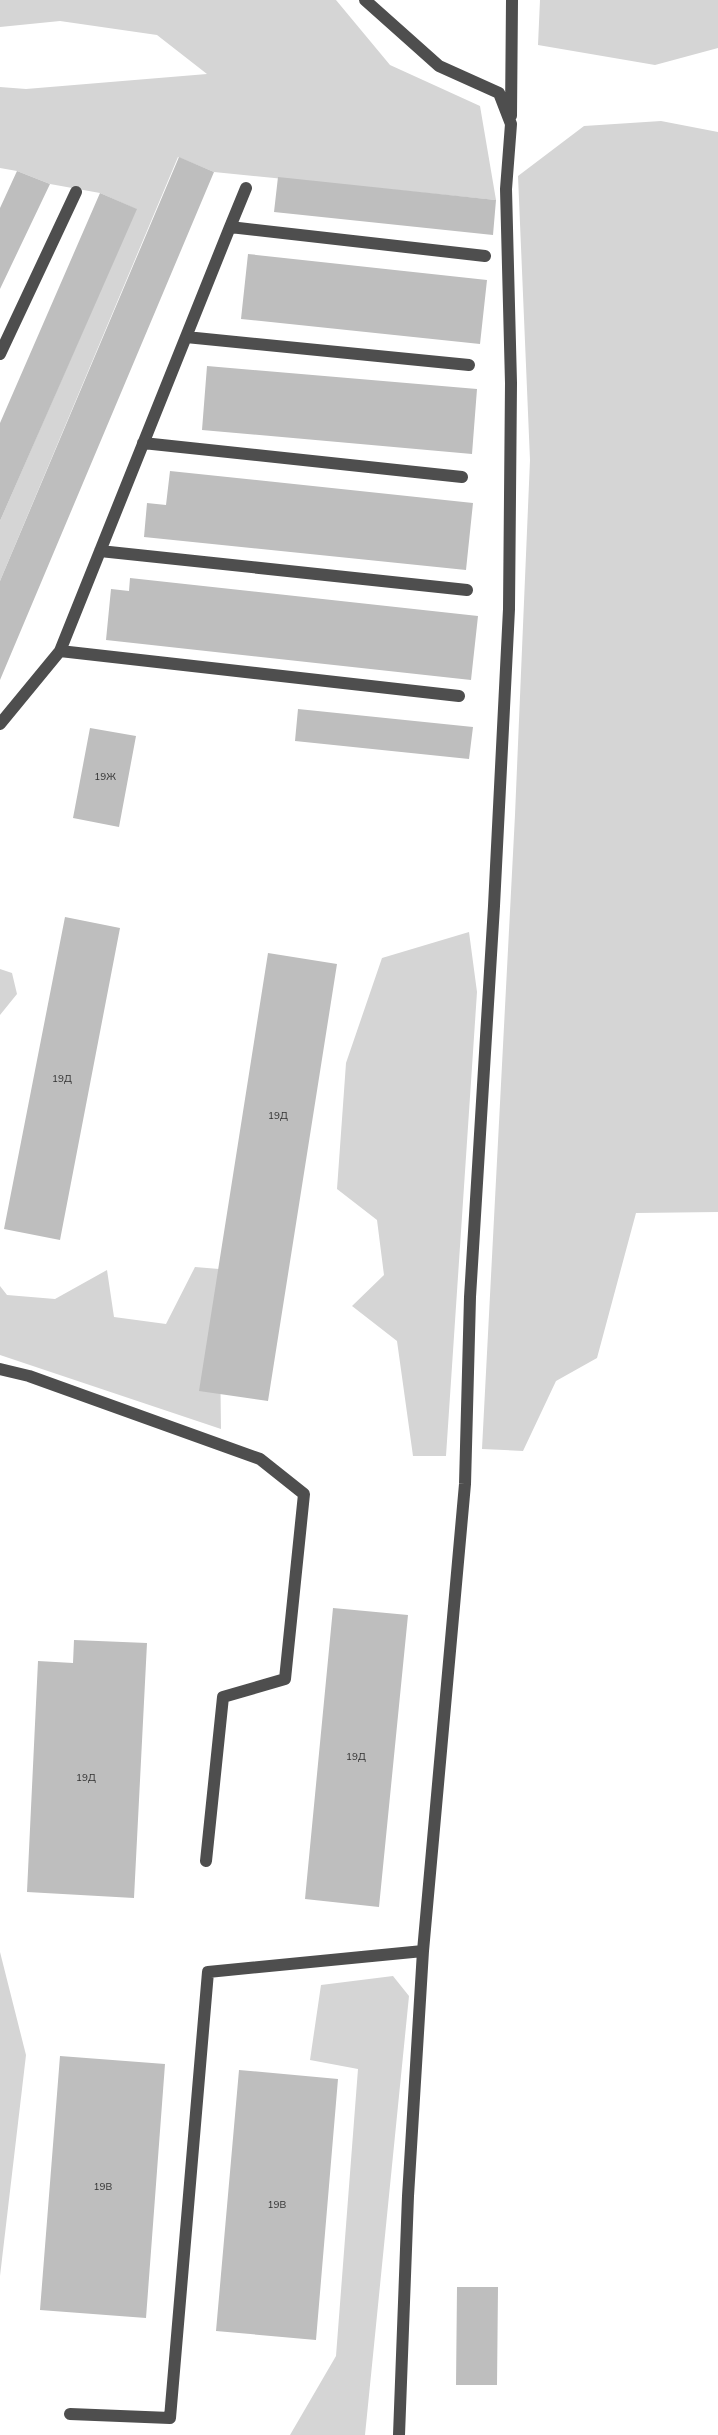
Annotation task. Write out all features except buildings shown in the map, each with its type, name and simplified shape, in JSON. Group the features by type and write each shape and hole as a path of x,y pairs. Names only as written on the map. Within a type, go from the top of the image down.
{"lane":[{"path":"365,0 439,66 499,93 511,124"},
{"path":"399,2435 408,2196 423,1951 465,1484 470,1297 494,916 509,608 511,383 506,189 511,124 512,0"},
{"path":"0,724 60,650 246,188"},
{"path":"0,354 76,192"},
{"path":"230,227 486,256"},
{"path":"186,337 469,365"},
{"path":"143,443 462,477"},
{"path":"100,551 467,590"},
{"path":"60,650 459,696"},
{"path":"0,1369 29,1376 260,1459 304,1494 285,1679 223,1697 206,1861"},
{"path":"70,2414 170,2418 208,1972 423,1951"}],"shaded area":[{"path":"0,0 336,0 390,65 480,106 496,200 214,172 178,157 0,581 0,521 136,209 100,193 50,184 17,171 0,168 0,87 26,89 207,74 157,35 60,21 0,27"},
{"path":"540,0 718,0 718,48 655,65 538,45"},
{"path":"661,121 718,132 718,1212 636,1213 597,1358 556,1381 523,1451 482,1449 515,815 530,460 518,176 584,126"},
{"path":"469,932 477,992 446,1456 413,1456 397,1341 352,1306 384,1275 377,1220 337,1189 346,1063 382,958"},
{"path":"0,969 12,973 17,994 0,1015"},
{"path":"195,1267 219,1269 221,1429 0,1355 0,1286 7,1295 55,1299 107,1270 114,1317 166,1324"},
{"path":"0,1952 26,2055 0,2276"},
{"path":"393,1976 409,1996 365,2435 290,2435 336,2356 358,2069 310,2060 321,1985"}]}
